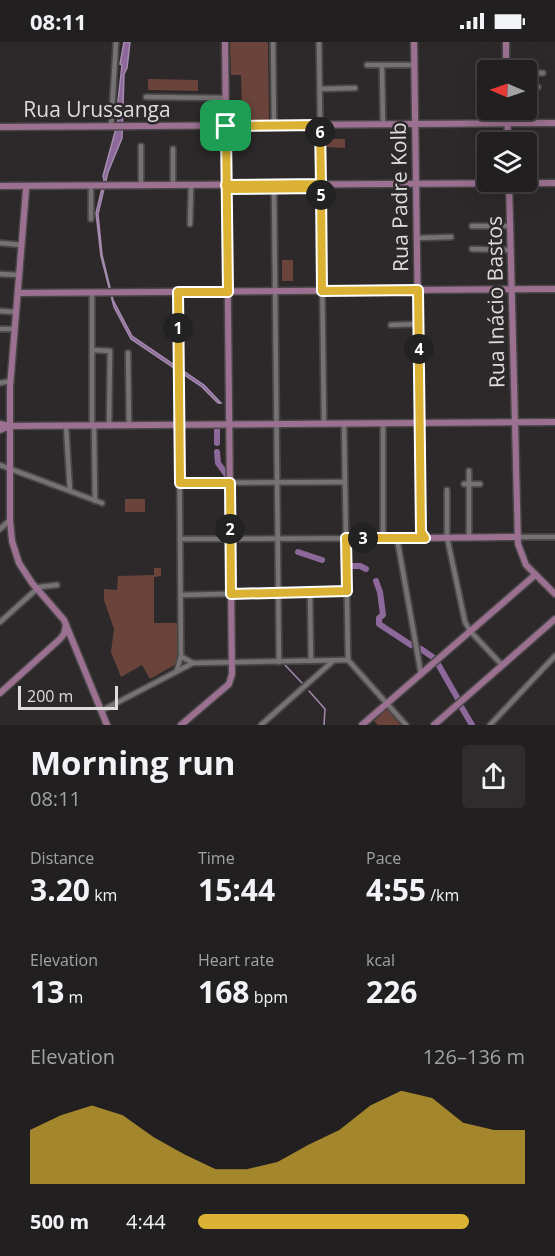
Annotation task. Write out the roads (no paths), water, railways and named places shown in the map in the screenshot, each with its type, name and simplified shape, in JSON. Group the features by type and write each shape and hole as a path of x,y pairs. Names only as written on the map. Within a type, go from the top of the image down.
{"main road":[{"path":"181,725 229,684 232,677 225,42"},
{"name":"Rua Padre Kolb","path":"414,42 421,536"},
{"path":"506,42 506,60"},
{"path":"508,120 508,132"},
{"name":"Rua Urussanga","path":"0,128 555,123"},
{"path":"0,188 91,190 173,185 274,188 321,186"},
{"path":"0,188 191,189 477,185"},
{"path":"537,185 555,185"},
{"path":"26,190 10,381 12,541 24,571 66,625 107,725"},
{"name":"Rua Inácio Bastos","path":"509,192 518,537 523,560 535,575 553,589"},
{"path":"18,293 555,289"},
{"path":"0,424 10,426 109,426 555,422"},
{"path":"0,430 10,426"},
{"path":"421,536 518,537"},
{"path":"362,725 535,575"},
{"path":"434,725 555,619"},
{"path":"0,693 60,639 66,625"},
{"path":"60,639 74,643"}],"street":[{"path":"113,127 118,42"},
{"path":"273,42 274,125"},
{"path":"319,42 324,424"},
{"path":"367,65 414,65"},
{"path":"382,65 383,124"},
{"path":"537,73 543,73"},
{"path":"320,88 355,88"},
{"path":"146,97 226,98"},
{"path":"141,146 141,186"},
{"path":"173,149 173,185"},
{"path":"274,188 279,662"},
{"path":"190,224 191,189"},
{"path":"91,190 91,219"},
{"path":"472,226 510,226"},
{"path":"417,238 452,237"},
{"path":"0,243 22,245"},
{"path":"472,249 511,249"},
{"path":"0,274 19,275"},
{"path":"92,292 95,501"},
{"path":"177,670 182,656 178,292"},
{"path":"0,311 16,312"},
{"path":"391,325 418,324"},
{"path":"0,329 15,329"},
{"path":"92,350 111,351 109,426"},
{"path":"128,353 129,425"},
{"path":"0,383 10,381"},
{"path":"344,423 348,660 406,725"},
{"path":"383,423 383,538"},
{"path":"66,426 70,491"},
{"path":"0,465 102,503"},
{"path":"469,471 466,484 470,537"},
{"path":"180,483 345,482"},
{"path":"466,484 480,484"},
{"path":"447,490 447,537 463,616 470,631 502,665"},
{"path":"0,529 10,520"},
{"path":"180,539 421,536"},
{"path":"518,537 555,537"},
{"path":"397,538 421,674"},
{"path":"0,622 41,586 57,585"},
{"path":"181,595 347,591"},
{"path":"310,592 311,661"},
{"path":"182,656 193,663 348,660"},
{"path":"490,725 555,656"},
{"path":"261,725 333,661"},
{"path":"101,711 193,663"}],"waterway":[{"path":"217,430 217,443"},
{"path":"217,452 218,463 229,478"},
{"path":"298,552 322,560"},
{"path":"348,566 360,566 366,569"},
{"path":"376,581 383,615 379,618 379,624 411,645"},
{"path":"421,649 434,658"},
{"path":"438,664 458,699"},
{"path":"285,665 302,683"},
{"path":"309,691 325,709 324,725"},
{"path":"462,708 472,725"}]}
